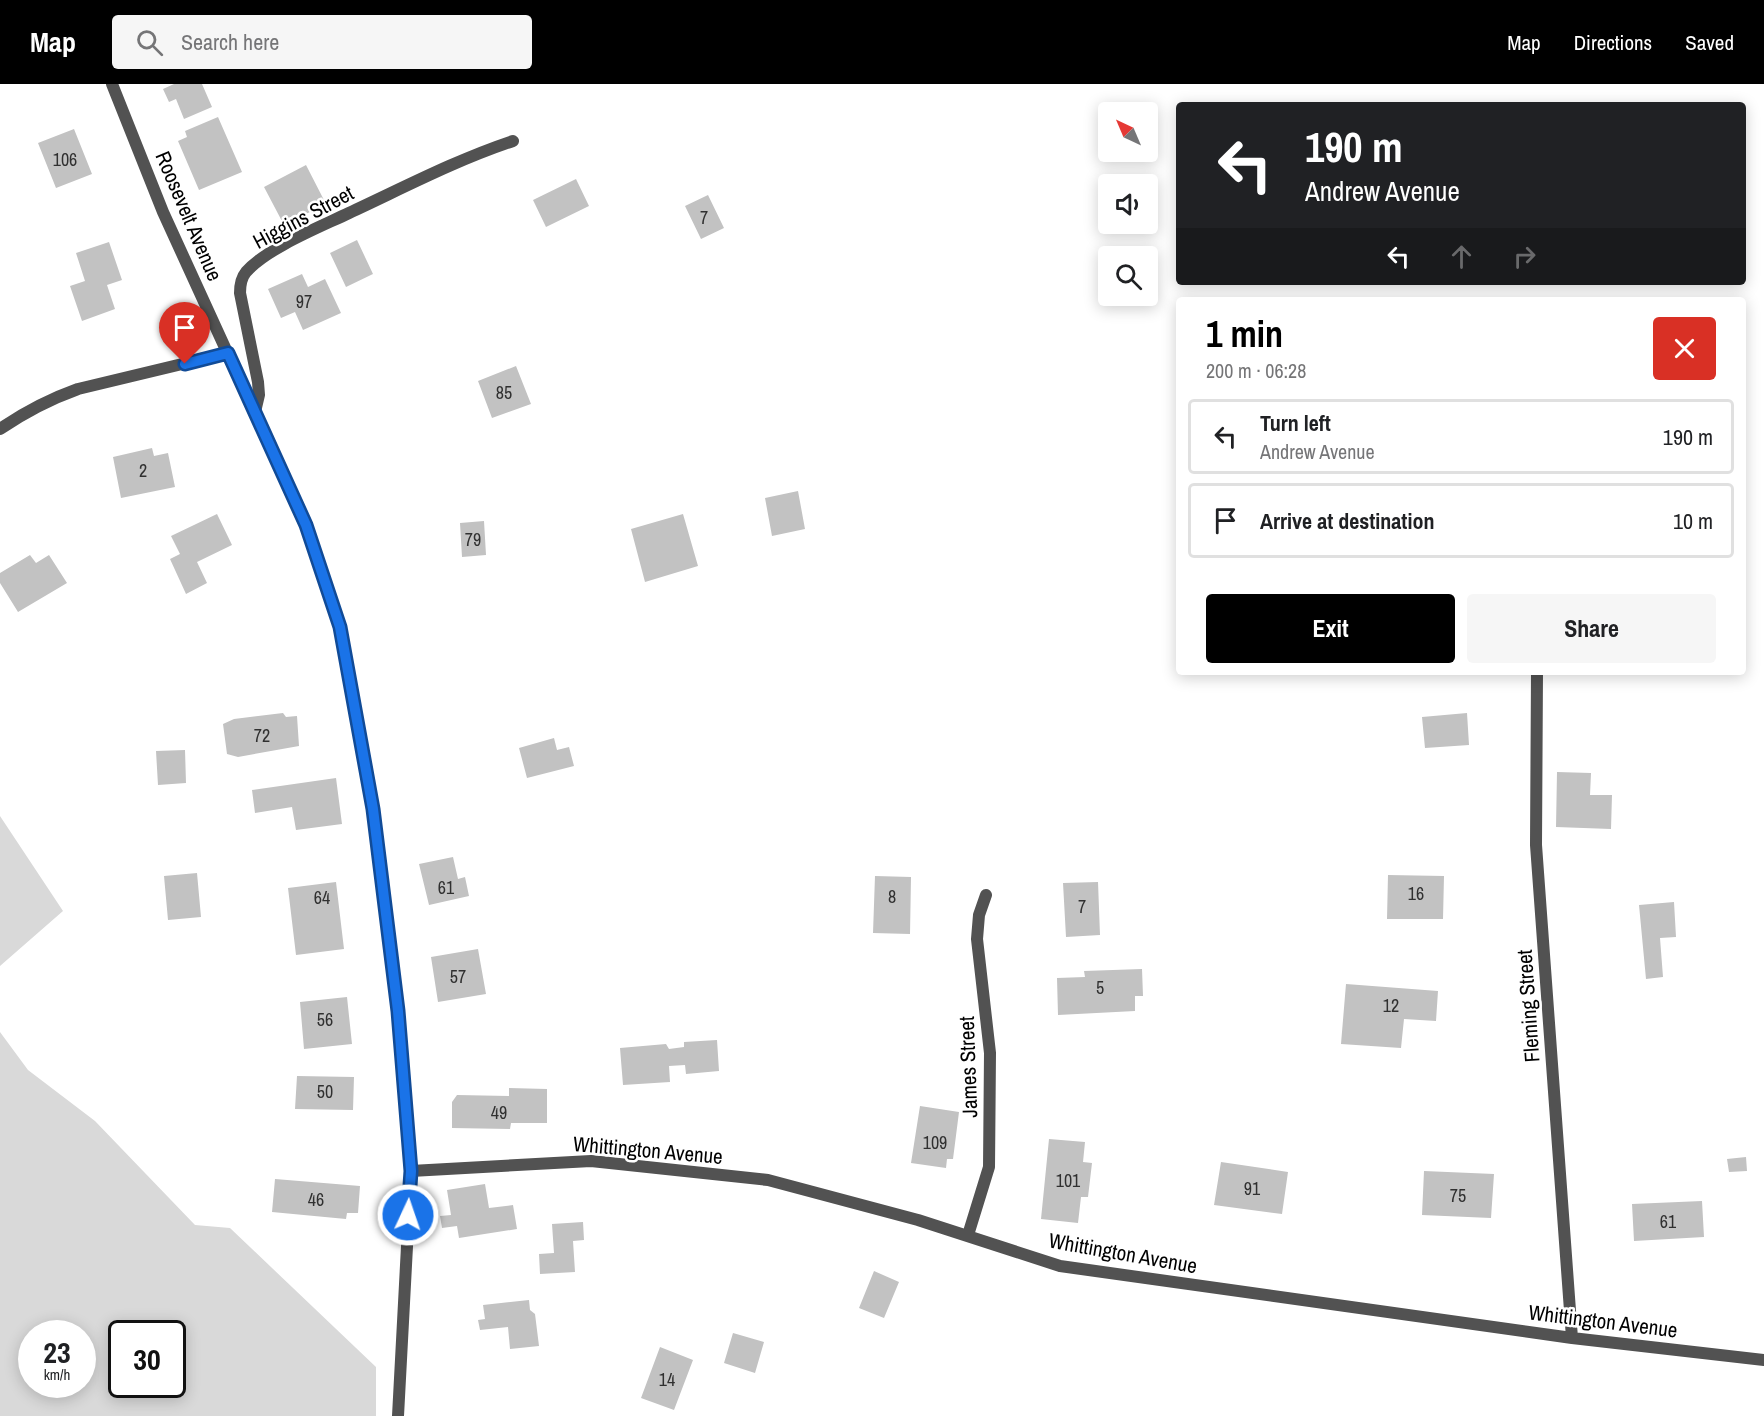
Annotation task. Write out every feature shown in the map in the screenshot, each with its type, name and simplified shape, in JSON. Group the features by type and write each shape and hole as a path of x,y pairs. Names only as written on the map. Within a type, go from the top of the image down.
{"street":[{"name":"Roosevelt Avenue","path":"112,84 164,212 306,525 340,627 373,809 398,1011 411,1171 398,1416"},
{"name":"Higgins Street","path":"255,412 259,395 258,382 240,293 240,286 246,272 274,252 320,227 474,154 513,141"},
{"path":"0,429 32,409 78,389 228,353"},
{"name":"Fleming Street","path":"1537,675 1536,845 1572,1338"},
{"name":"James Street","path":"968,1235 986,1180 989,1159 990,1053 977,939 979,915 986,895"},
{"name":"Whittington Avenue","path":"411,1171 591,1161 768,1180 918,1220 1060,1266 1572,1338 1764,1360"}],"shaded area":[{"path":"0,816 63,911 0,966"},
{"path":"0,1032 28,1070 95,1121 195,1225 230,1228 376,1367 376,1416 0,1416"}],"building":[{"path":"174,84 202,84 212,107 184,119 176,99 169,102 163,89"},
{"path":"218,117 242,172 199,190 178,141 187,137 185,131"},
{"path":"74,129 92,174 56,188 38,143"},
{"path":"306,165 326,204 284,225 264,187"},
{"path":"576,179 589,206 546,227 533,200"},
{"path":"708,195 724,228 701,239 685,206"},
{"path":"357,240 373,274 346,287 330,253"},
{"path":"109,242 122,280 107,285 115,309 82,321 70,286 85,281 76,253"},
{"path":"302,274 308,287 325,279 341,313 303,330 295,312 281,318 268,289"},
{"path":"516,366 531,404 492,418 478,381"},
{"path":"152,448 154,456 168,453 175,487 121,498 113,457"},
{"path":"798,491 805,529 772,536 765,498"},
{"path":"217,514 232,545 197,562 207,583 186,594 170,559 180,554 171,536"},
{"path":"683,514 698,566 645,582 631,529"},
{"path":"484,521 486,555 462,557 460,523"},
{"path":"30,555 36,563 49,555 67,583 18,612 0,583 0,573"},
{"path":"283,713 286,717 297,716 299,746 238,757 227,754 223,724 234,719"},
{"path":"1467,713 1469,745 1425,748 1422,717"},
{"path":"554,738 557,750 569,747 574,766 527,778 519,748"},
{"path":"185,750 186,783 158,785 156,751"},
{"path":"1557,772 1591,773 1590,795 1612,795 1611,829 1556,827"},
{"path":"336,778 342,824 296,830 292,807 255,813 252,790"},
{"path":"453,857 458,879 465,877 469,896 429,905 419,864"},
{"path":"197,873 201,917 168,920 164,876"},
{"path":"1388,875 1444,876 1443,919 1387,919"},
{"path":"875,876 911,877 910,934 873,933"},
{"path":"336,882 344,949 296,955 288,888"},
{"path":"1098,882 1100,935 1066,937 1063,883"},
{"path":"1674,902 1676,937 1660,938 1663,977 1646,979 1639,905"},
{"path":"478,949 486,994 438,1002 431,957"},
{"path":"1142,969 1143,996 1135,996 1135,1011 1058,1015 1057,978 1085,977 1084,971"},
{"path":"1346,984 1438,991 1436,1021 1404,1019 1401,1048 1341,1044"},
{"path":"347,997 352,1044 304,1049 300,1002"},
{"path":"717,1040 719,1071 686,1074 685,1065 669,1066 670,1082 623,1085 620,1048 666,1044 669,1049 684,1047 684,1042"},
{"path":"297,1076 354,1077 353,1110 295,1109"},
{"path":"509,1088 547,1089 547,1123 511,1123 510,1129 452,1128 452,1102 457,1095 509,1096"},
{"path":"920,1106 959,1112 953,1159 947,1159 946,1168 911,1163"},
{"path":"1049,1139 1085,1142 1083,1162 1092,1163 1088,1197 1081,1197 1078,1223 1041,1219"},
{"path":"1746,1157 1747,1171 1729,1172 1727,1159"},
{"path":"1221,1162 1288,1172 1282,1214 1214,1205"},
{"path":"1424,1171 1494,1174 1491,1218 1422,1215"},
{"path":"275,1179 360,1186 358,1213 347,1213 346,1219 272,1212"},
{"path":"485,1184 489,1208 513,1205 517,1229 459,1238 457,1226 442,1228 440,1216 451,1215 447,1190"},
{"path":"1702,1201 1704,1237 1634,1241 1632,1204"},
{"path":"583,1222 584,1240 573,1241 575,1272 540,1274 539,1254 554,1253 552,1224"},
{"path":"874,1271 899,1282 884,1318 859,1308"},
{"path":"529,1300 530,1310 535,1314 539,1346 510,1349 508,1327 480,1330 478,1320 485,1319 483,1305"},
{"path":"733,1333 764,1342 755,1373 724,1363"},
{"path":"660,1347 693,1360 674,1410 641,1398"}],"route":[{"path":"185,364 228,353 306,525 340,627 373,809 398,1011 411,1171 408,1215"}]}
